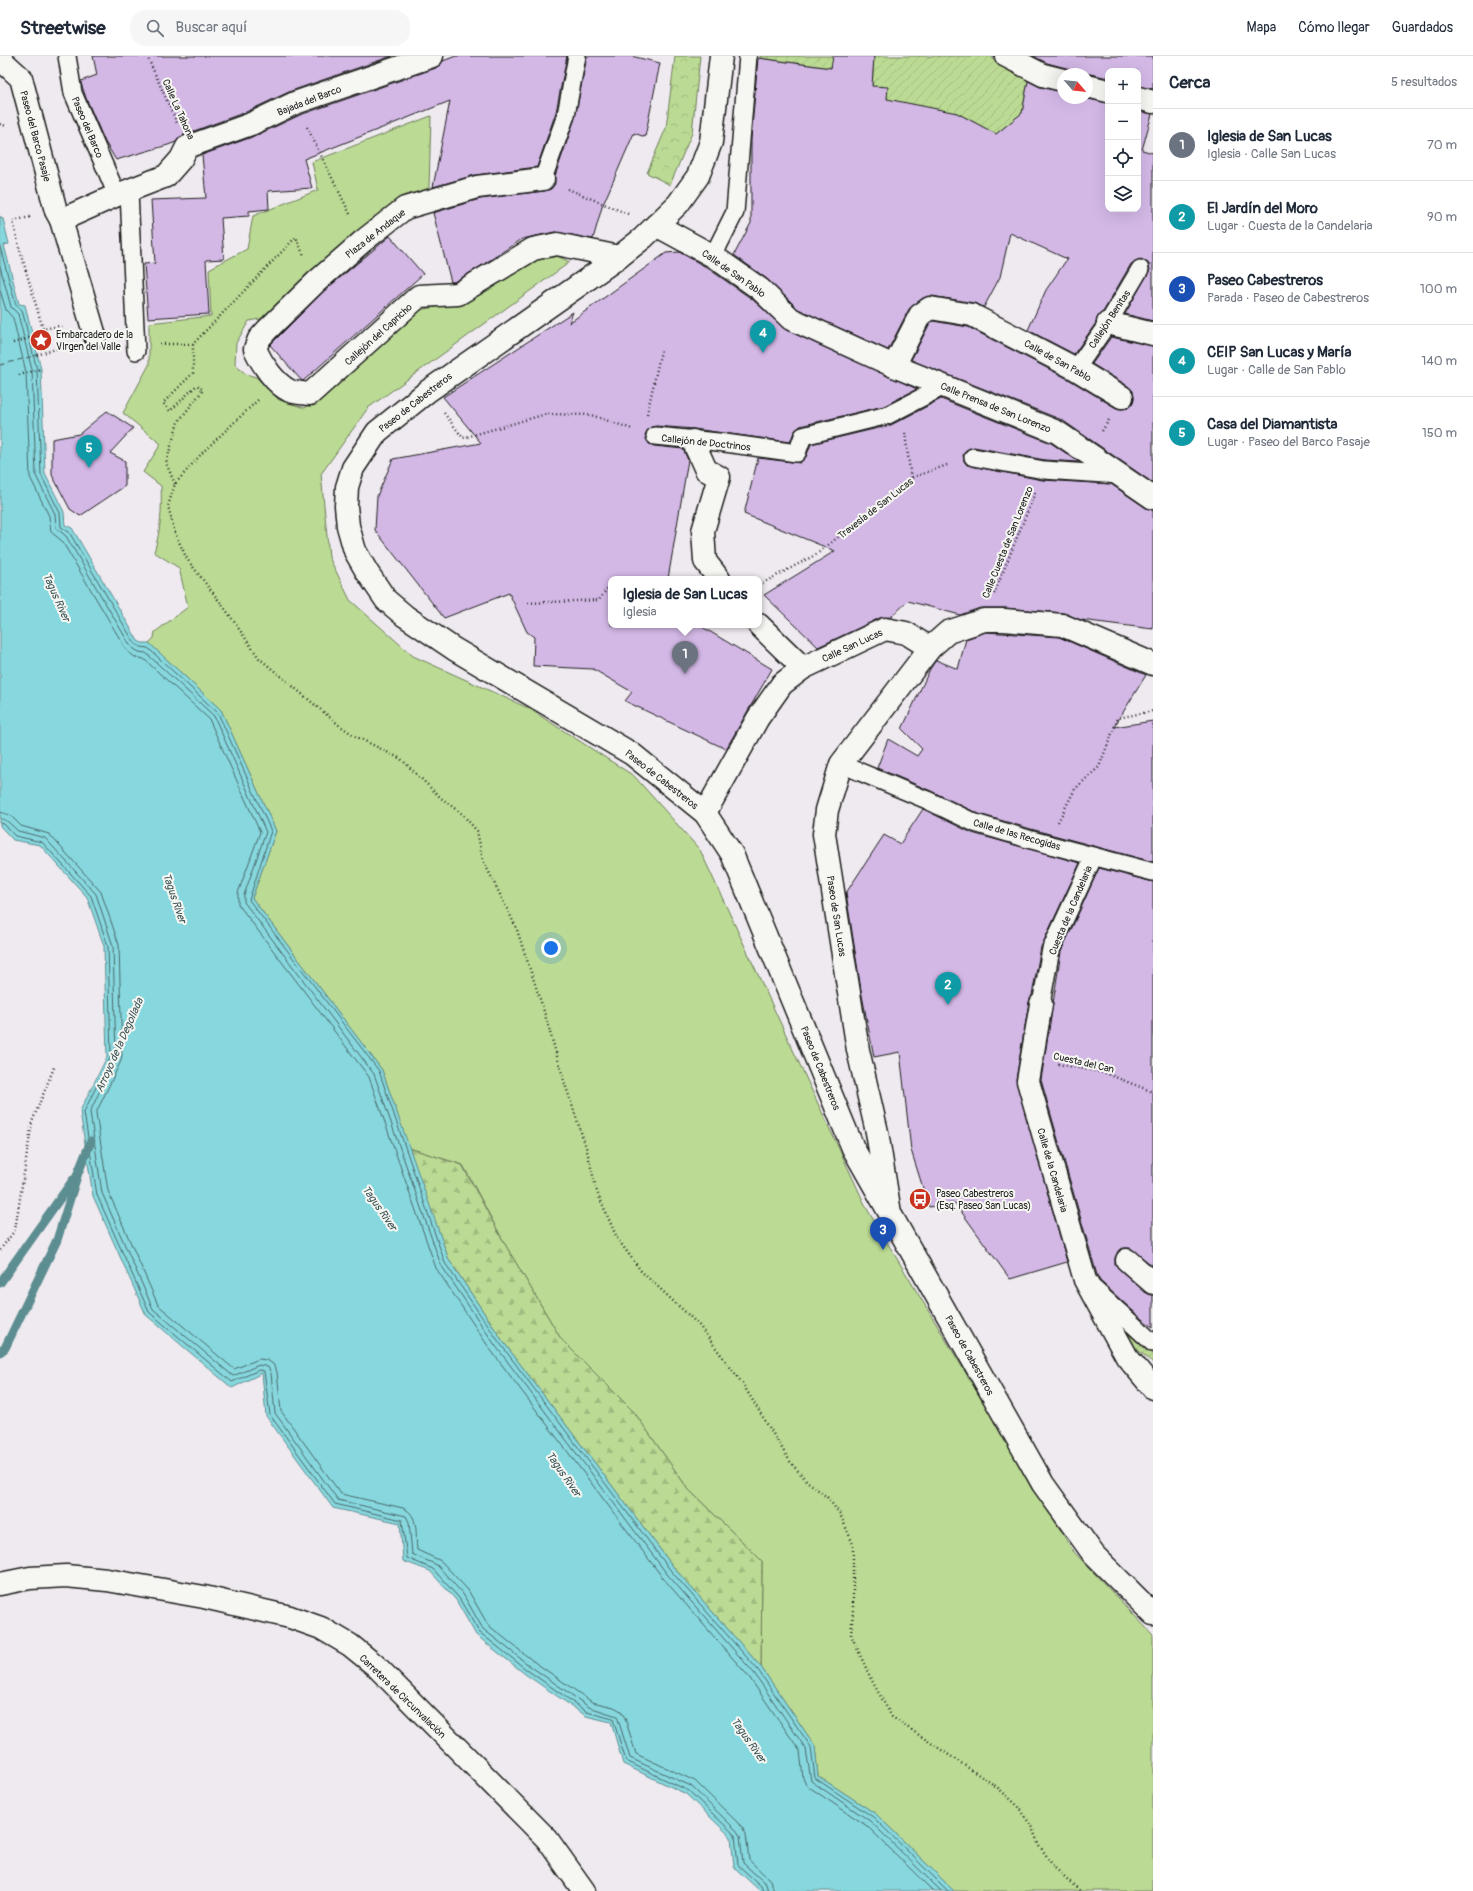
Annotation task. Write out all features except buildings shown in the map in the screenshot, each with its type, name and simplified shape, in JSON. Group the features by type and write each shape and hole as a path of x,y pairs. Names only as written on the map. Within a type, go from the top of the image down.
{"street":[{"name":"Bajada del Barco","path":"188,147 251,124 295,103 432,56"},
{"name":"Paseo de Cabestreros","path":"721,56 711,142 698,176 678,204 619,257 428,391 377,432 353,468 347,487 346,506 348,526 356,551 367,572 386,600 405,616 454,649 632,754 706,813 732,854 853,1148 1043,1484 1094,1555 1153,1614"},
{"path":"1006,56 1043,75 1057,78"},
{"name":"Paseo del Barco Pasaje","path":"0,59 21,78 56,211 61,220 95,336"},
{"path":"1093,87 1105,90"},
{"path":"1141,99 1153,102"},
{"path":"61,220 166,176 181,159 188,147"},
{"name":"Plaza de Andaque","path":"278,382 260,360 255,349 259,339 316,282 363,241 405,208 477,187 543,179"},
{"name":"Calle de San Pablo","path":"656,225 713,256 760,289 791,319 894,366 920,315 930,308 972,315 1076,369 1122,397"},
{"name":"Callejón del Capricho","path":"278,382 290,391 310,394 420,296 458,294 533,249 557,244 619,257"},
{"path":"1108,323 1153,334"},
{"name":"Calle Prensa de San Lorenzo","path":"894,366 1057,432 1153,498"},
{"path":"693,441 706,470 719,477 703,531 706,561 717,576"},
{"path":"930,648 948,632 984,620 1004,620 1062,625 1153,664"},
{"path":"762,628 803,668"},
{"name":"Calle San Lucas","path":"706,813 758,718 782,684 803,668 885,629 906,633 930,648"},
{"name":"Paseo de San Lucas","path":"890,1213 878,1132 858,1050 824,834 827,810 841,764 930,648"},
{"name":"Cuesta de la Candelaria","path":"1032,1059 1041,1004"},
{"name":"Calle de la Candelaria","path":"1032,1059 1028,1081 1084,1280 1126,1357 1153,1388"},
{"path":"1127,1260 1153,1284"},
{"name":"Carretera de Circunvalación","path":"0,1584 30,1578 66,1576 107,1580 204,1597 290,1617 321,1628 350,1645 376,1666 547,1839 584,1891"}],"lane":[{"name":"Paseo del Barco","path":"67,56 73,93 123,193"},
{"path":"543,179 566,115 576,56"},
{"path":"713,256 735,212 748,56"},
{"path":"123,193 135,347"},
{"name":"Callejón Benitas","path":"1076,369 1108,323 1140,269"},
{"name":"Callejón de Doctrinos","path":"659,437 718,442 797,454 803,436 888,415 944,386"},
{"path":"974,457 1044,470 1120,475"},
{"name":"Calle de las Recogidas","path":"841,764 927,800 975,823 1046,844 1153,872"},
{"name":"Cuesta de la Candelaria","path":"1041,1004 1051,949 1094,856"},
{"path":"1084,1280 1153,1343"}],"path":[{"name":"Calle La Tahona","path":"147,56 188,147"},
{"path":"295,103 363,241"},
{"path":"543,179 635,217"},
{"path":"13,221 18,247 43,329"},
{"path":"135,347 193,344 296,237 316,282"},
{"path":"12,343 33,337"},
{"path":"175,484 166,463 178,422 204,390 197,385 170,411 163,403 193,373 193,344"},
{"path":"37,355 56,349"},
{"path":"659,437 660,430 644,424 661,351"},
{"path":"19,375 41,369"},
{"path":"278,382 203,452 175,484 168,506 175,533 187,558 226,610 259,658 339,725 355,736 401,759 441,798 462,814 477,831 483,860 516,927 586,1147 597,1192 617,1238 641,1271 698,1324 742,1383 791,1464 808,1482 827,1497 840,1514 853,1544 853,1610 850,1635 871,1679 892,1717 997,1787 1020,1808 1032,1828 1038,1845 1054,1867 1080,1891"},
{"name":"Callejón de Doctrinos","path":"428,391 464,438 546,414 591,415 659,437"},
{"path":"1089,454 1122,397"},
{"path":"902,408 911,478"},
{"name":"Travesía de San Lucas","path":"762,583 817,554 911,478 938,467 974,457"},
{"name":"Calle Cuesta de San Lorenzo","path":"984,620 1044,470"},
{"path":"528,603 599,600 608,587"},
{"path":"1046,844 1075,789 1099,767 1118,718 1153,710"},
{"name":"Cuesta del Can","path":"1032,1059 1105,1073 1153,1092"},
{"path":"0,1250 15,1230 32,1122 55,1065"}],"green space":[{"path":"675,56 700,56 692,133 670,185 647,173 666,128"},
{"path":"760,56 833,56 831,68 760,58"},
{"path":"874,56 991,56 996,63 1029,76 1022,113 996,134 957,113 895,107 872,86"},
{"path":"431,116 429,188 402,199 265,318 249,321 236,343 235,365 246,374 256,377 279,400 305,408 406,312 454,304 529,260 555,255 570,262 368,408 321,474 329,557 350,600 413,656 528,708 634,776 700,850 867,1209 1073,1551 1153,1635 1153,1891 954,1891 876,1814 818,1776 815,1746 761,1667 762,1561 688,1489 634,1412 561,1339 506,1246 463,1165 409,1148 382,1070 252,898 276,831 221,710 149,643 154,638 155,632 188,607 179,568 154,552 160,519 161,486 143,472 161,444 123,413 149,365 149,323 211,316 209,269 247,249 253,216 318,190 312,162"},
{"path":"409,1148 462,1165 506,1246 561,1339 634,1412 688,1489 762,1561 761,1667 675,1569 502,1340 449,1260"},
{"path":"1113,1319 1153,1352 1153,1363 1137,1349"}],"water":[{"name":"Tagus River","path":"0,216 3,219 9,244 4,245 19,304 25,305 41,369 45,474 64,512 65,525 72,528 138,641 142,643 149,643 221,710 276,831 252,898 382,1070 449,1260 502,1340 675,1569 761,1667 815,1746 818,1776 876,1814 954,1891 760,1891 734,1867 731,1837 686,1794 623,1764 611,1722 586,1716 525,1674 476,1635 456,1600 430,1571 403,1561 400,1523 333,1508 266,1416 262,1373 232,1388 146,1315 93,1196 80,1111 107,1057 104,946 87,897 40,845 13,840 0,826"}],"waterway":[{"name":"Arroyo de la Degollada","path":"0,1352 5,1348 57,1240 78,1173 91,1141"},
{"name":"Arroyo de la Degollada","path":"0,1283 73,1180"}],"ferry route":[{"path":"0,365 37,355"}],"place":[{"name":"Embarcadero de la VIrgen del Valle","path":"41,340"},
{"name":"CEIP San Lucas y María","path":"763,353"},
{"name":"Casa del Diamantista","path":"89,468"},
{"name":"Iglesia de San Lucas","path":"685,674"},
{"name":"El Jardín del Moro","path":"948,1005"},
{"name":"Paseo Cabestreros (Esq. Paseo San Lucas)","path":"920,1199"},
{"name":"Paseo Cabestreros","path":"883,1250"}]}
